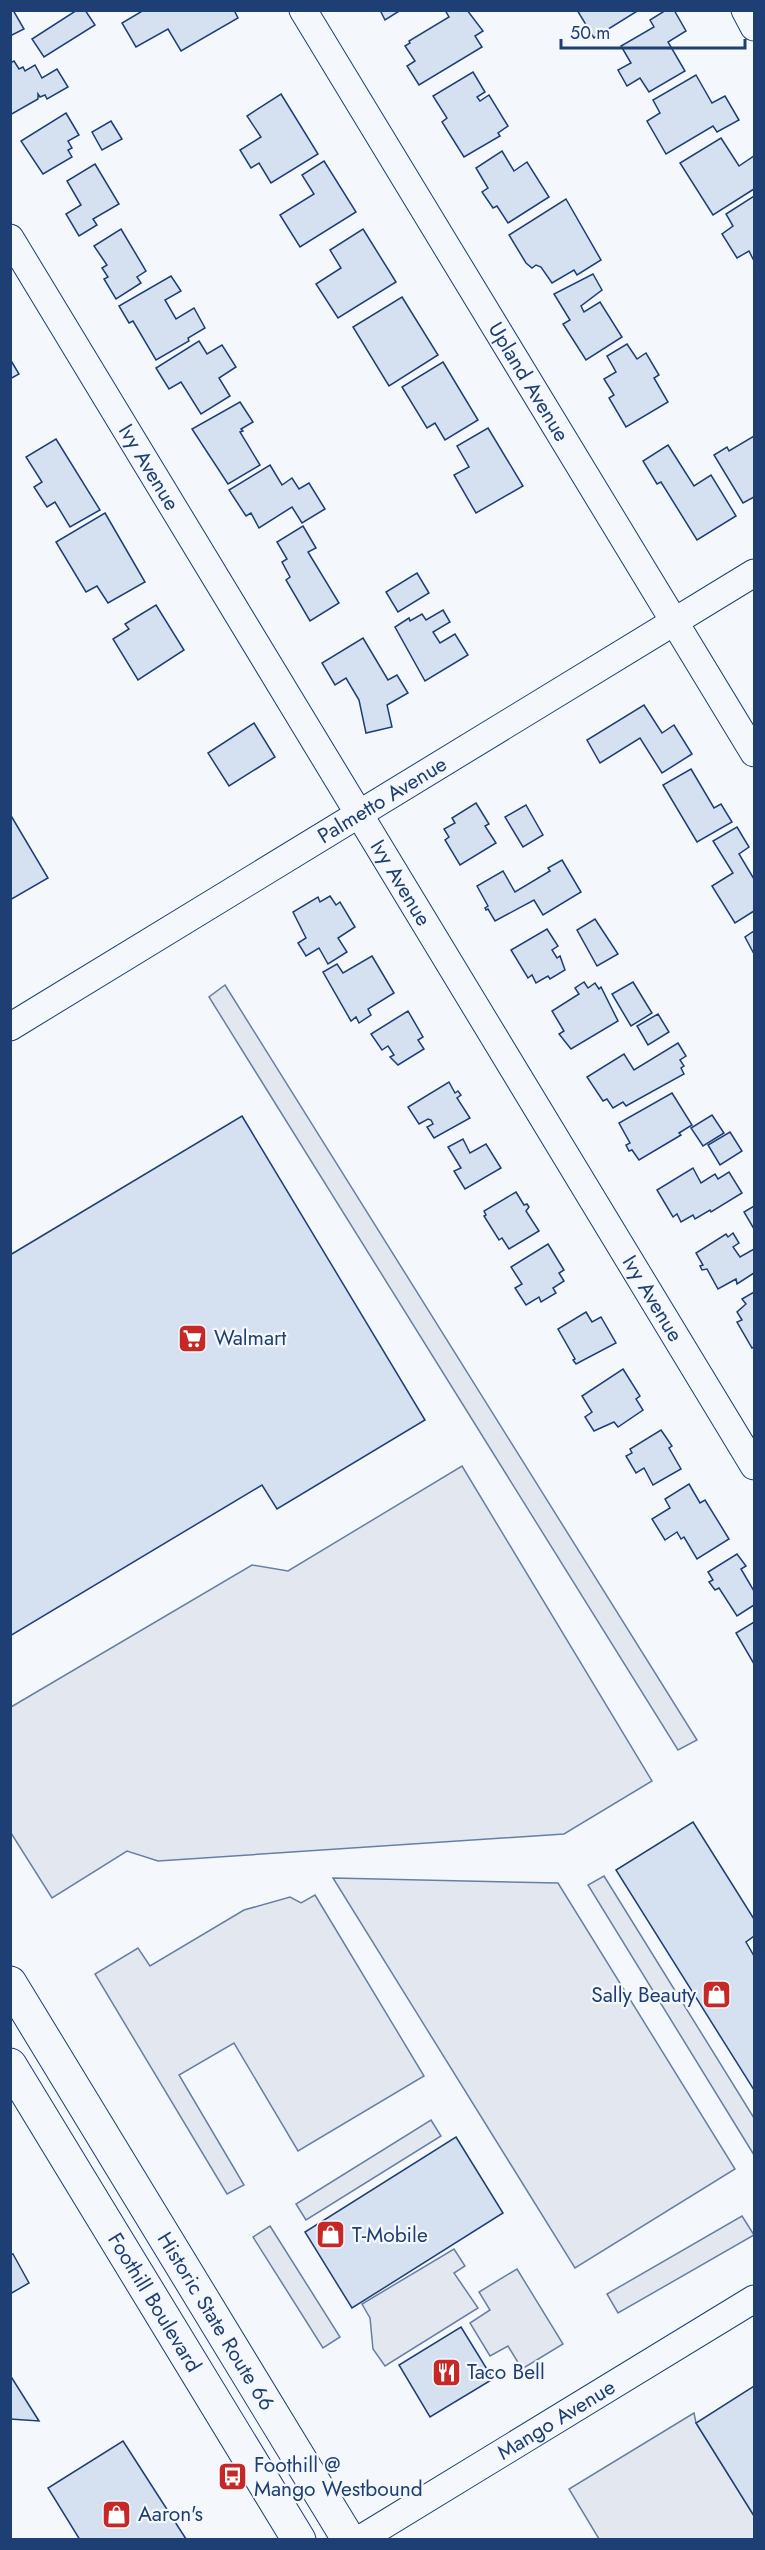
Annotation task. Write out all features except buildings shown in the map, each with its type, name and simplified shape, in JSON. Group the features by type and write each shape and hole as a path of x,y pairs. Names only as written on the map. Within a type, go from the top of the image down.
{"main road":[{"name":"Historic State Route 66","path":"10,1983 349,2540"},
{"name":"Foothill Boulevard","path":"10,2065 299,2540"}],"street":[{"name":"Upland Avenue","path":"303,10 754,753"},
{"path":"745,10 754,27"},
{"name":"Ivy Avenue","path":"10,238 754,1466"},
{"name":"Palmetto Avenue","path":"10,1027 754,573"},
{"name":"Mango Avenue","path":"359,2540 754,2299"}],"shaded area":[{"path":"225,985 697,1740 678,1750 209,997"},
{"path":"462,1466 652,1781 564,1834 158,1861 127,1851 52,1898 11,1833 11,1707 252,1565 288,1571"},
{"path":"604,1876 754,2118 754,2155 588,1885"},
{"path":"333,1878 558,1883 735,2169 575,2268"},
{"path":"315,1895 424,2076 298,2151 234,2043 179,2075 244,2185 227,2194 95,1974 138,1948 150,1966 244,1910 290,1897 301,1903"},
{"path":"431,2120 441,2136 306,2220 296,2204"},
{"path":"742,2216 754,2235 618,2313 607,2294"},
{"path":"270,2226 340,2337 323,2348 253,2237"},
{"path":"454,2249 465,2266 454,2273 478,2308 385,2366 373,2349 370,2318 362,2304"},
{"path":"517,2269 563,2344 522,2369 508,2346 490,2356 470,2323 490,2310 479,2292"},
{"path":"694,2413 696,2423 754,2516 754,2539 599,2539 569,2489"}],"place":[{"name":"Walmart","path":"193,1338"},
{"name":"Sally Beauty","path":"717,1995"},
{"name":"T-Mobile","path":"331,2235"},
{"name":"Taco Bell","path":"446,2372"},
{"name":"Foothill @ Mango Westbound","path":"233,2477"},
{"name":"Aaron's","path":"117,2514"}]}
